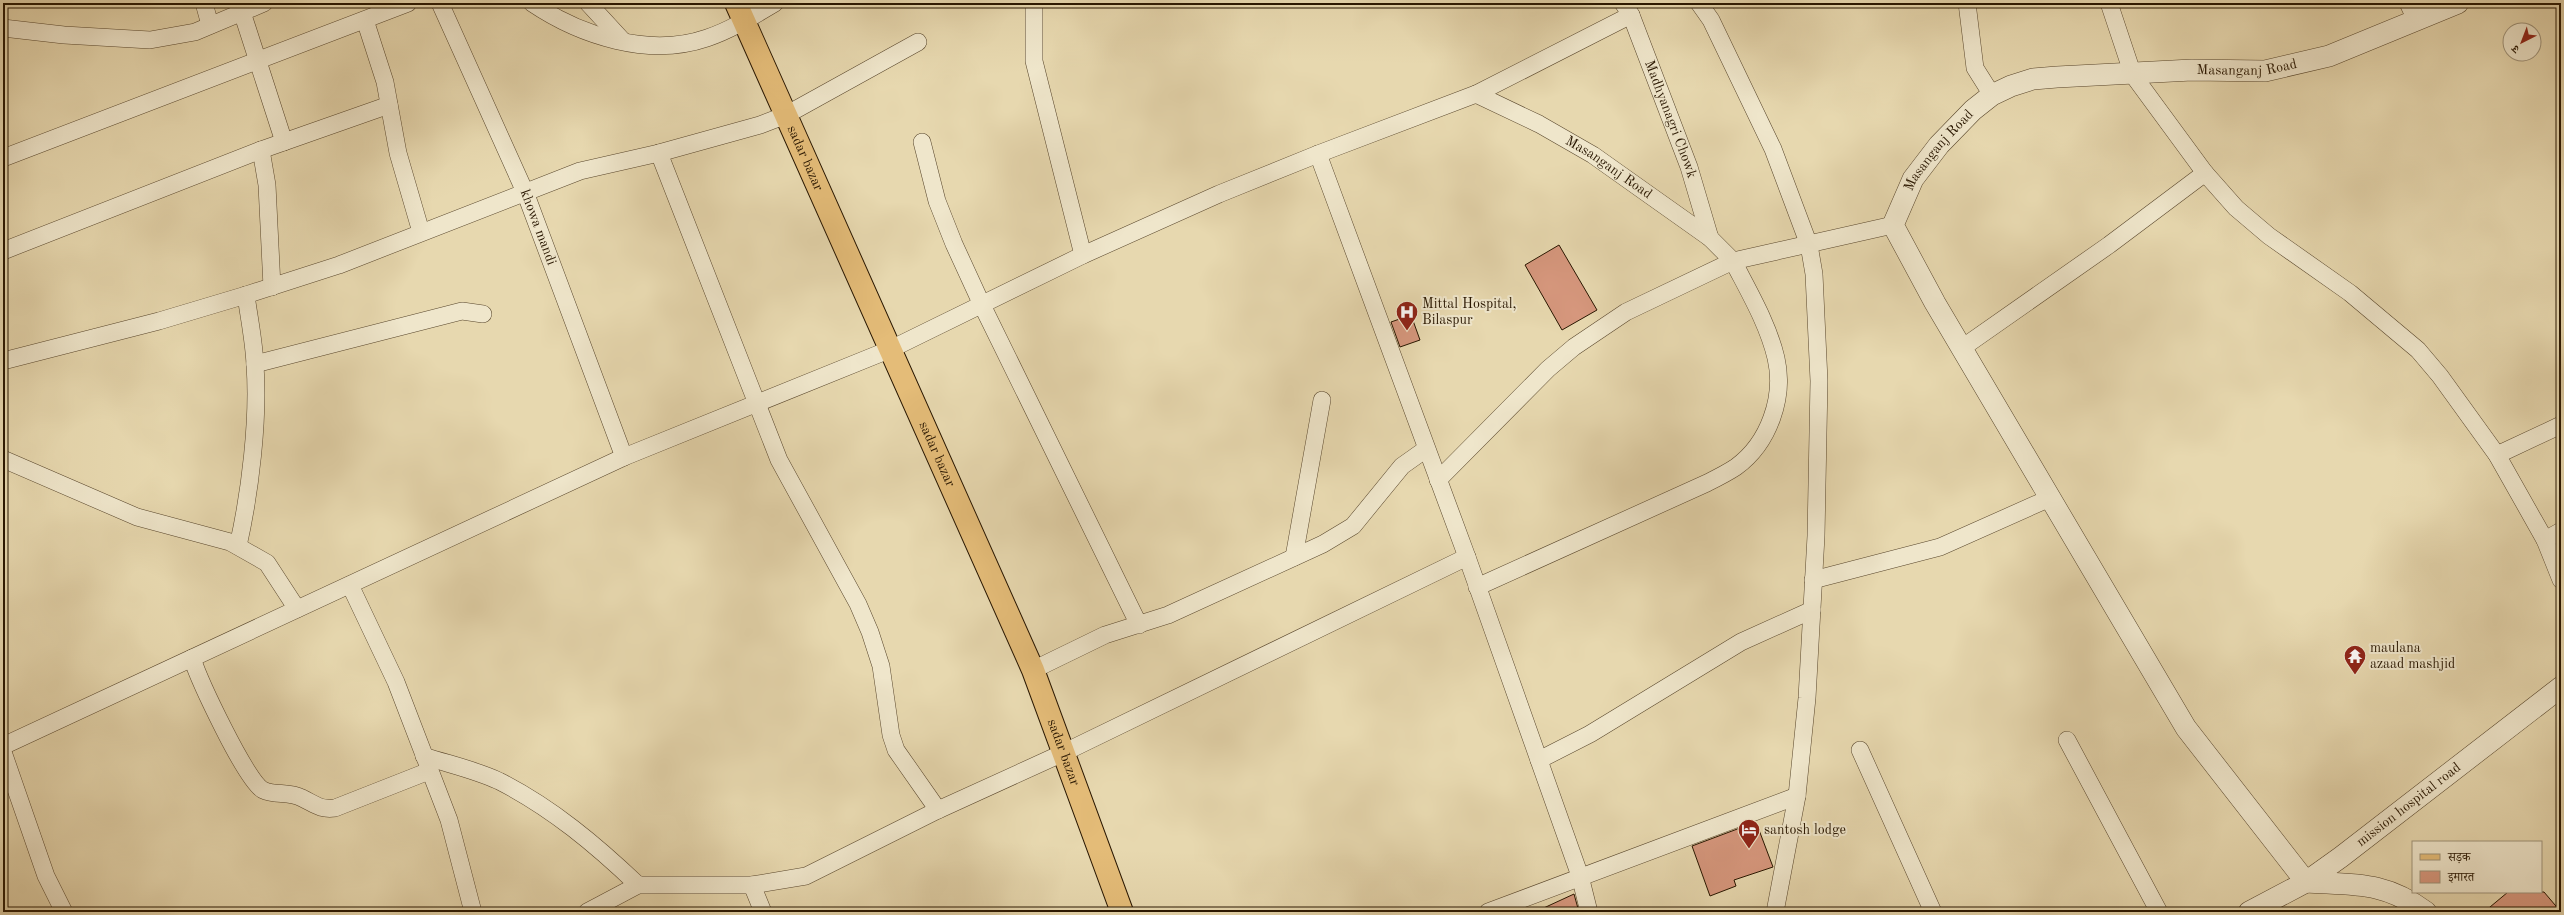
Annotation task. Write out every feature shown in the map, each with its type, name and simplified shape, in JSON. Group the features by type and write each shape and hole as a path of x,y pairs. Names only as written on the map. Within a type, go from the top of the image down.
{"main road":[{"name":"sadar bazar","path":"740,12 891,349 1032,670 1122,912"}],"street":[{"path":"204,3 210,25"},
{"path":"3,28 64,35 150,40 176,37 264,3"},
{"path":"3,158 259,62 408,3"},
{"name":"khowa mandi","path":"440,3 525,192 624,457"},
{"path":"532,3 563,24 598,36 636,44 675,45 707,38 740,12 775,3"},
{"path":"588,3 623,41"},
{"path":"1034,3 1034,61 1083,255"},
{"path":"1700,3 1711,20 1773,149 1809,245 1814,274 1819,381 1814,580 1807,698 1797,796 1775,912"},
{"path":"1967,3 1974,68 1992,95"},
{"path":"2109,3 2133,75 2205,173 2236,208 2268,236 2350,293 2418,350 2440,376 2497,456 2545,540 2561,580"},
{"name":"Masanganj Road","path":"1892,225 1913,179 1939,145 1972,110 1992,95 2011,86 2033,79 2133,75 2192,70 2265,71 2329,56 2412,12 2458,3"},
{"path":"3,746 624,457 755,402 891,349 1083,255 1318,154 1476,94 1627,9"},
{"name":"Madhyanagri Chowk","path":"1627,9 1689,167 1710,238"},
{"path":"242,12 284,142"},
{"path":"365,20 385,82 398,153 421,232"},
{"path":"3,361 159,321 272,287 339,264 580,171 659,153 734,133 786,115 918,42"},
{"name":"Masanganj Road","path":"1476,94 1539,124 1594,155 1710,238 1733,261 1756,305 1776,359 1778,395 1769,428 1753,451 1737,467 1707,483 1477,587"},
{"path":"3,251 260,150 389,105"},
{"path":"922,142 937,201 982,305 1139,625"},
{"path":"260,150 267,185 272,287"},
{"path":"659,153 755,402 779,460 858,604 870,632 881,666 891,735 896,750 938,810"},
{"path":"1318,154 1539,760 1580,876 1589,912"},
{"path":"1962,348 2109,246 2205,173"},
{"path":"1438,480 1548,370 1574,347 1626,312 1733,261 1892,225 1962,348 2186,728 2306,882 2374,886 2409,899 2426,912"},
{"path":"238,546 246,510 256,403 256,364 246,295"},
{"path":"256,364 462,311 483,314"},
{"path":"1294,557 1322,400"},
{"path":"2497,456 2561,425"},
{"path":"1032,670 1105,636 1175,612 1323,544 1353,526 1402,466 1426,449"},
{"path":"3,459 137,518 202,534 238,546 267,563 297,609"},
{"path":"1814,580 1940,547 2050,498"},
{"path":"2545,540 2561,531"},
{"path":"587,912 638,885 752,885 806,876 938,810 1063,753 1466,557"},
{"path":"350,584 396,682 426,764 449,820 473,912"},
{"path":"1539,760 1590,734 1741,642 1812,610"},
{"path":"192,658 209,701 241,759 262,789 273,793 287,793 324,810 335,808 426,764 498,780 544,808 594,844 638,885"},
{"name":"mission hospital road","path":"2249,912 2306,882 2561,687"},
{"path":"2067,740 2159,912"},
{"path":"1860,750 1933,912"},
{"path":"3,752 46,876 64,912"},
{"path":"1488,912 1580,876 1797,796"},
{"path":"752,885 763,912"}],"building":[{"path":"1559,245 1597,310 1562,330 1525,265"},
{"path":"1411,315 1420,340 1400,347 1391,322"},
{"path":"1756,822 1773,867 1734,880 1736,886 1710,896 1692,846"},
{"path":"2544,892 2561,912 2484,912 2507,893"},
{"path":"1574,894 1579,912 1535,912"}],"place":[{"name":"Mittal Hospital, Bilaspur","path":"1407,332"},
{"name":"maulana azaad mashjid","path":"2355,676"},
{"name":"santosh lodge","path":"1749,850"}]}
